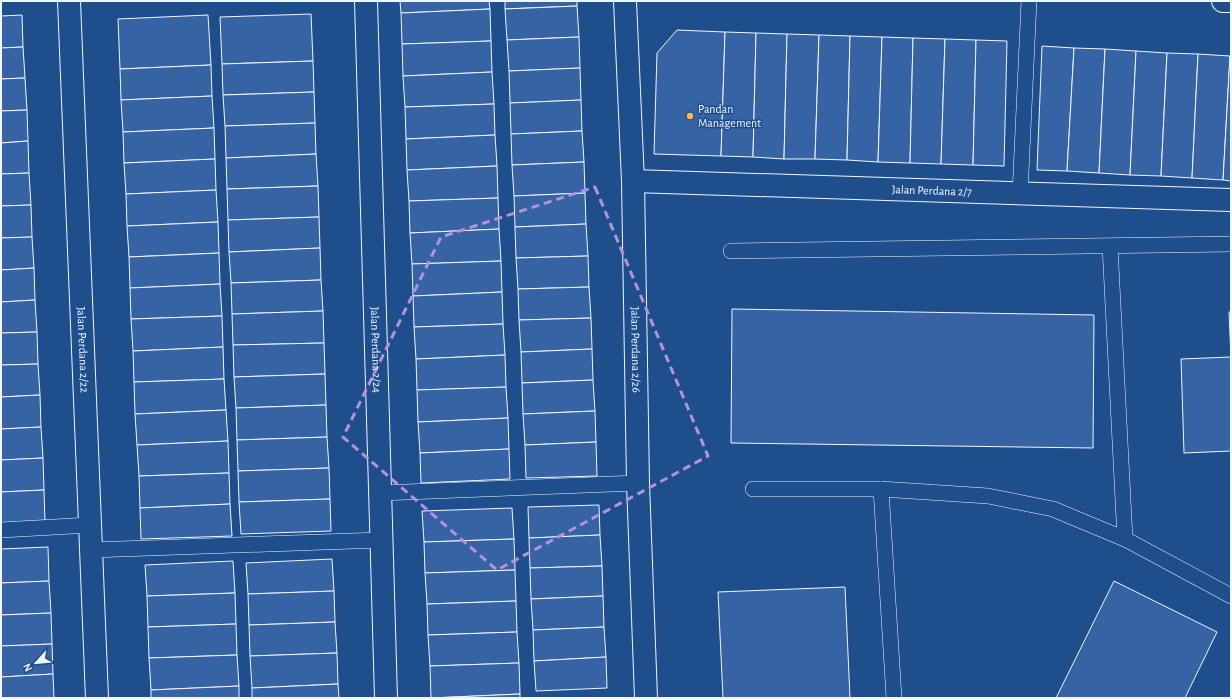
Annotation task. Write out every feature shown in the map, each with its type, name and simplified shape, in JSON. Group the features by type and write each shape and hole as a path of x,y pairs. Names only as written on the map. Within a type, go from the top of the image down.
{"street":[{"name":"Jalan Perdana 2/22","path":"69,1 97,698"},
{"name":"Jalan Perdana 2/24","path":"366,1 386,698"},
{"name":"Jalan Perdana 2/26","path":"624,1 632,181 638,483 646,698"},
{"path":"1223,1 1231,1"},
{"name":"Jalan Perdana 2/7","path":"632,181 1231,200"}],"lane":[{"path":"1020,194 1029,1"},
{"path":"731,251 1231,244"},
{"path":"1110,246 1125,539"},
{"path":"380,493 638,483"},
{"path":"753,489 881,489 988,496 1053,509 1125,539 1231,596"},
{"path":"881,489 894,698"},
{"path":"1,530 90,525"},
{"path":"91,550 381,540"}],"highlighted area":[{"path":"595,187 708,456 497,570 343,437 441,237"}],"building":[{"path":"400,1 489,1 490,9 401,13"},
{"path":"505,1 577,1 577,6 505,9"},
{"path":"577,6 579,37 507,40 505,9"},
{"path":"490,9 491,41 402,44 401,13"},
{"path":"311,14 313,61 222,64 220,17"},
{"path":"22,15 23,47 1,48 1,16"},
{"path":"208,15 211,65 120,69 118,19"},
{"path":"677,30 725,32 721,156 654,154 657,53"},
{"path":"725,32 756,33 753,157 721,156"},
{"path":"756,33 787,34 784,159 753,157"},
{"path":"787,34 819,35 815,159 784,159"},
{"path":"819,35 850,36 847,160 815,159"},
{"path":"850,36 882,37 878,162 847,160"},
{"path":"579,37 580,68 509,71 507,40"},
{"path":"882,37 913,38 910,163 878,162"},
{"path":"913,38 945,39 941,164 910,163"},
{"path":"945,39 976,40 973,165 941,164"},
{"path":"976,40 1007,41 1004,166 973,165"},
{"path":"491,41 492,72 403,76 402,44"},
{"path":"1042,46 1074,48 1067,171 1037,170"},
{"path":"23,47 25,78 1,79 1,48"},
{"path":"1074,48 1105,49 1099,173 1067,171"},
{"path":"1105,49 1136,51 1130,175 1099,173"},
{"path":"1136,51 1167,53 1161,176 1130,175"},
{"path":"1167,53 1198,54 1192,178 1161,176"},
{"path":"1198,54 1230,56 1223,180 1192,178"},
{"path":"1231,56 1231,181 1223,180"},
{"path":"313,61 314,92 223,95 222,64"},
{"path":"211,65 212,96 121,100 120,69"},
{"path":"580,68 581,100 510,103 509,71"},
{"path":"492,72 494,104 405,107 403,76"},
{"path":"25,78 27,110 1,111 1,79"},
{"path":"314,92 315,123 225,126 223,95"},
{"path":"212,96 214,128 123,132 121,100"},
{"path":"581,100 582,131 511,134 510,103"},
{"path":"494,104 495,135 406,139 405,107"},
{"path":"27,110 28,141 1,143 1,111"},
{"path":"315,123 316,154 226,158 225,126"},
{"path":"214,128 215,159 124,163 123,132"},
{"path":"582,131 584,162 512,165 511,134"},
{"path":"495,135 497,166 407,170 406,139"},
{"path":"28,141 29,173 1,174 1,143"},
{"path":"316,154 318,186 227,189 226,158"},
{"path":"215,159 216,190 126,194 124,163"},
{"path":"584,162 585,193 514,196 512,165"},
{"path":"497,166 498,198 409,201 407,170"},
{"path":"29,173 31,205 1,206 1,174"},
{"path":"318,186 319,217 228,220 227,189"},
{"path":"216,190 218,222 127,226 126,194"},
{"path":"585,193 586,224 515,227 514,196"},
{"path":"498,198 499,229 410,233 409,201"},
{"path":"31,205 32,237 1,238 1,206"},
{"path":"319,217 320,248 229,252 228,220"},
{"path":"218,222 219,253 129,257 127,226"},
{"path":"586,224 588,256 516,258 515,227"},
{"path":"499,229 501,261 412,264 410,233"},
{"path":"32,237 34,268 1,270 1,238"},
{"path":"320,248 321,280 231,283 229,252"},
{"path":"219,253 220,284 130,288 129,257"},
{"path":"588,256 589,287 518,289 516,258"},
{"path":"501,261 502,292 413,296 412,264"},
{"path":"34,268 35,300 1,302 1,270"},
{"path":"321,280 323,311 232,314 231,283"},
{"path":"220,284 222,316 131,319 130,288"},
{"path":"589,287 591,318 519,320 518,289"},
{"path":"502,292 503,324 414,327 413,296"},
{"path":"35,300 37,332 1,333 1,302"},
{"path":"732,309 1094,315 1093,448 731,443"},
{"path":"323,311 324,343 233,345 232,314"},
{"path":"1229,312 1231,312 1231,357"},
{"path":"222,316 223,347 133,351 131,319"},
{"path":"591,318 592,349 521,352 519,320"},
{"path":"503,324 505,355 416,359 414,327"},
{"path":"37,332 38,364 1,365 1,333"},
{"path":"324,343 325,374 234,377 233,345"},
{"path":"223,347 224,379 134,382 133,351"},
{"path":"592,349 593,380 522,383 521,352"},
{"path":"505,355 506,387 417,390 416,359"},
{"path":"1231,357 1231,451 1184,453 1181,359"},
{"path":"38,364 40,395 1,397 1,365"},
{"path":"325,374 326,405 236,408 234,377"},
{"path":"224,379 226,410 135,414 134,382"},
{"path":"593,380 595,411 523,414 522,383"},
{"path":"506,387 508,418 418,422 417,390"},
{"path":"40,395 41,427 1,429 1,397"},
{"path":"326,405 327,437 237,440 236,408"},
{"path":"226,410 228,441 137,445 135,414"},
{"path":"595,411 596,442 525,445 523,414"},
{"path":"508,418 509,449 420,453 418,422"},
{"path":"41,427 43,458 1,460 1,429"},
{"path":"327,437 329,468 238,471 237,440"},
{"path":"228,441 229,473 139,476 137,445"},
{"path":"596,442 597,476 526,478 525,445"},
{"path":"509,449 510,479 421,483 420,453"},
{"path":"43,458 44,490 1,492 1,460"},
{"path":"329,468 330,499 239,502 238,471"},
{"path":"229,473 230,504 140,508 139,476"},
{"path":"44,490 45,522 1,524 1,492"},
{"path":"330,499 331,531 241,534 239,502"},
{"path":"230,504 232,536 141,539 140,508"},
{"path":"599,505 600,535 529,538 528,507"},
{"path":"512,508 514,539 424,542 422,511"},
{"path":"600,535 602,566 530,568 529,538"},
{"path":"514,539 515,570 425,573 424,542"},
{"path":"48,547 49,581 1,583 1,549"},
{"path":"332,559 334,591 248,594 246,563"},
{"path":"233,561 235,593 147,596 145,565"},
{"path":"602,566 603,596 531,599 530,568"},
{"path":"515,570 516,601 427,604 425,573"},
{"path":"49,581 51,613 1,615 1,583"},
{"path":"1114,581 1217,632 1185,698 1056,698"},
{"path":"845,587 850,698 723,698 718,592"},
{"path":"334,591 335,622 249,625 248,594"},
{"path":"235,593 236,624 148,627 147,596"},
{"path":"603,596 604,627 533,630 531,599"},
{"path":"516,601 517,632 428,635 427,604"},
{"path":"51,613 52,644 1,646 1,615"},
{"path":"335,622 337,653 250,656 249,625"},
{"path":"236,624 237,655 149,658 148,627"},
{"path":"604,627 606,657 534,661 533,630"},
{"path":"517,632 519,663 430,666 428,635"},
{"path":"52,644 53,674 1,677 1,646"},
{"path":"337,653 338,684 252,688 250,656"},
{"path":"237,655 239,686 151,690 149,658"},
{"path":"606,657 607,688 536,691 534,661"},
{"path":"519,663 520,694 431,698 430,666"},
{"path":"53,674 54,698 1,698 1,677"},
{"path":"338,684 339,698 252,698 252,688"},
{"path":"239,686 239,698 151,698 151,690"},
{"path":"520,694 520,698 431,698"}],"place":[{"name":"Pandan Management","path":"690,116"}]}
